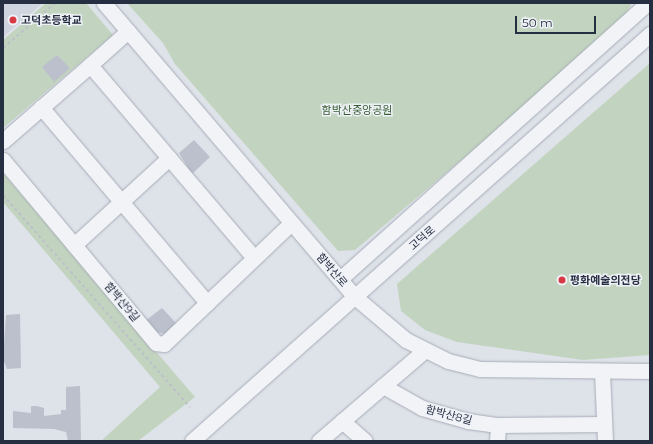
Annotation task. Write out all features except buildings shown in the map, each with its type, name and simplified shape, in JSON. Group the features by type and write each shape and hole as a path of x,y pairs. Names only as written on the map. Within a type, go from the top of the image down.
{"street":[{"name":"함박산로","path":"104,3 355,297 406,340 448,361 480,369 602,372 650,371"},
{"path":"340,279 648,3"},
{"path":"3,141 128,31"},
{"name":"고덕로","path":"192,441 650,34"},
{"path":"90,64 254,258"},
{"path":"41,108 207,303"},
{"path":"74,245 120,201 169,158"},
{"name":"함박산9길","path":"3,160 156,343 164,344 291,223"},
{"path":"319,441 425,350"},
{"path":"602,372 605,441"},
{"name":"함박산8길","path":"383,386 402,399 444,416 498,425 604,424"},
{"path":"342,421 365,441"},
{"path":"497,441 498,425"}],"path":[{"path":"3,48 55,3"},
{"path":"3,194 190,407"}],"shaded area":[{"name":"고덕초등학교","path":"3,3 43,3 3,37"}],"green space":[{"path":"46,3 86,3 113,35 3,128 3,40"},
{"name":"함박산중앙공원","path":"127,3 632,3 624,17 518,112 355,250 338,251 175,64 163,43"},
{"path":"650,63 650,355 583,360 457,342 425,330 401,311 397,284"},
{"path":"3,173 195,397 138,441 101,441 160,387 3,202"}],"place":[{"name":"고덕초등학교","path":"13,20"},
{"name":"평화예술의전당","path":"562,280"}]}
